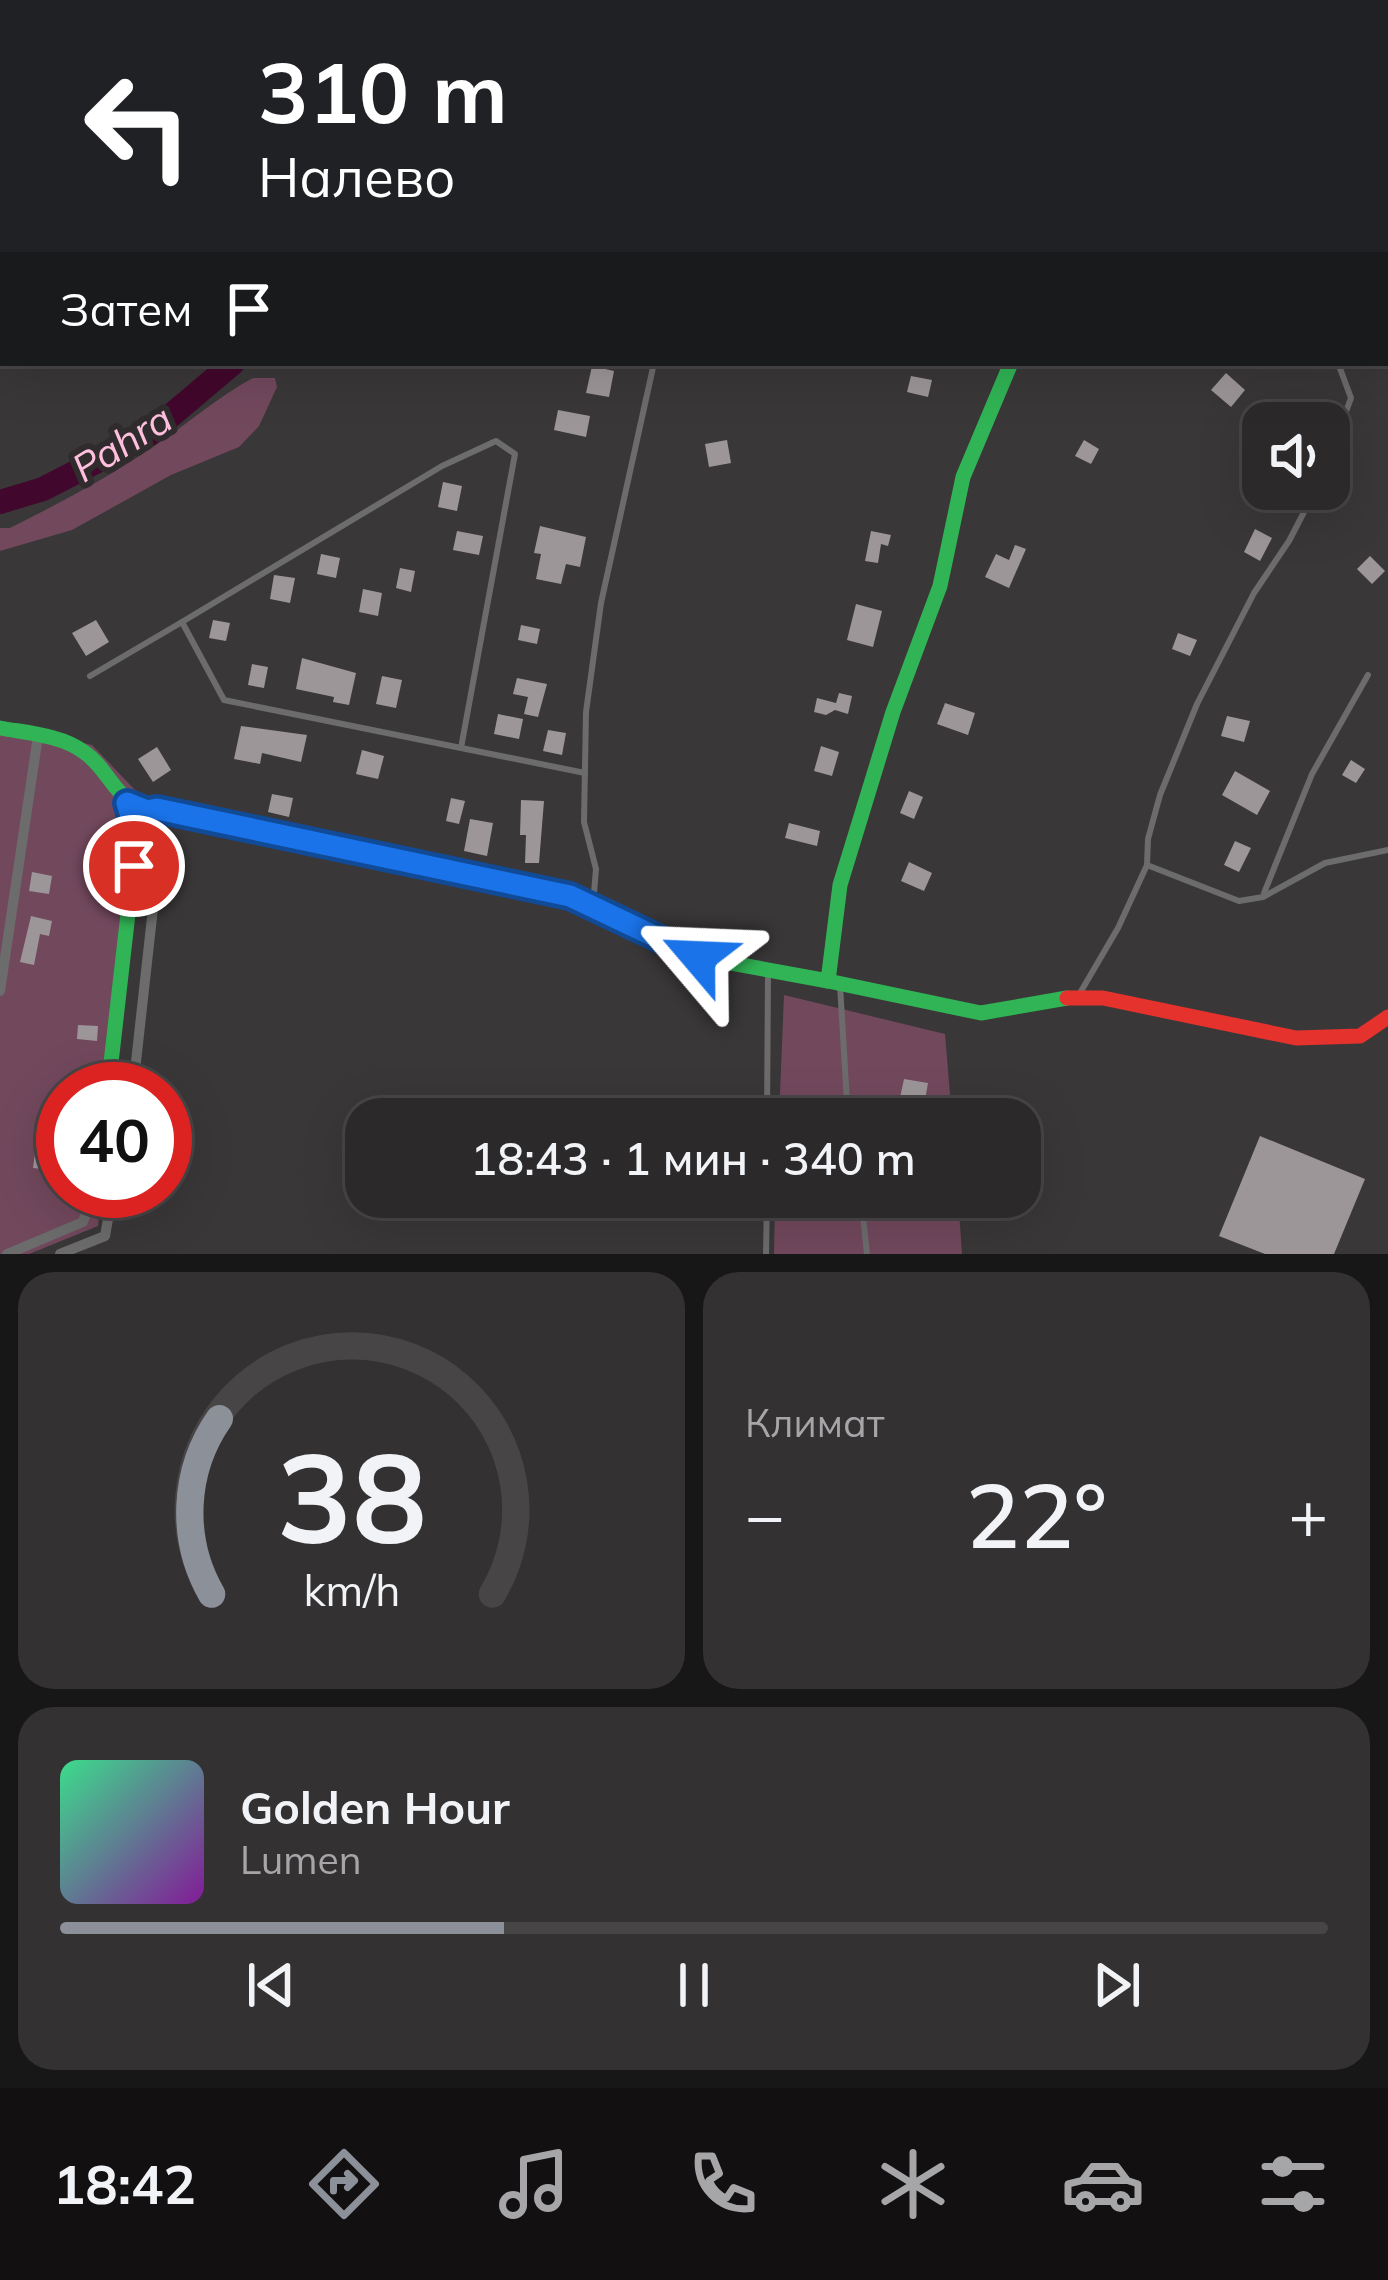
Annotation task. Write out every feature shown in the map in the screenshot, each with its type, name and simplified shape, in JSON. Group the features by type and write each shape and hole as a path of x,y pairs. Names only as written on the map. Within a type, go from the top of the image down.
{"street":[{"path":"834,983 840,885 893,712 940,586 963,477 1010,366"},
{"path":"0,728 83,749 127,803 137,836 111,1062"},
{"path":"0,991 38,736"},
{"path":"127,803 528,885 593,905 698,957 982,1013 1079,996 1296,1038 1360,1036 1388,1017"},
{"path":"136,1062 157,872 155,811"},
{"path":"7,1254 84,1218"},
{"path":"60,1254 105,1236 108,1218"}],"lane":[{"path":"593,905 596,869 584,822 586,712 601,603 652,366"},
{"path":"1339,366 1350,402"},
{"path":"89,676 442,466 496,441 515,454 461,748"},
{"path":"1079,996 1147,865 1148,839 1160,796 1197,704 1254,593 1305,510"},
{"path":"182,622 224,700 585,773"},
{"path":"1263,897 1312,774 1368,675"},
{"path":"1147,865 1239,901 1263,897 1325,863 1388,850"},
{"path":"767,1098 769,970"},
{"path":"834,983 846,1098"},
{"path":"766,1254 767,1218"},
{"path":"863,1218 867,1254"}],"shaded area":[{"path":"253,378 275,378 277,387 259,426 239,447 171,475 72,530 0,551 0,528 10,528 104,478"},
{"path":"0,723 92,745 156,812 147,812 117,1062 36,1062 36,1218 99,1218 98,1226 29,1254 0,1254"},
{"path":"784,995 945,1034 950,1098 780,1098"},
{"path":"775,1218 959,1218 962,1254 774,1254"}],"building":[{"path":"592,366 614,371 609,397 586,393"},
{"path":"1226,373 1245,390 1231,407 1211,390"},
{"path":"911,376 932,380 928,397 907,392"},
{"path":"558,410 590,416 586,437 554,430"},
{"path":"727,440 731,463 709,467 705,444"},
{"path":"1084,440 1099,449 1091,464 1075,456"},
{"path":"443,482 462,486 457,511 438,507"},
{"path":"540,526 586,537 580,567 566,564 561,584 536,579 541,554 534,553"},
{"path":"1255,529 1272,538 1260,561 1244,552"},
{"path":"457,531 483,536 479,555 453,550"},
{"path":"871,531 891,535 888,546 881,544 878,563 865,561"},
{"path":"1015,545 1026,549 1009,588 985,577 996,554 1009,560"},
{"path":"321,554 340,558 336,578 317,574"},
{"path":"1370,556 1385,571 1372,584 1357,569"},
{"path":"400,568 415,571 411,592 396,588"},
{"path":"274,575 295,578 290,603 270,599"},
{"path":"363,589 382,593 378,616 359,612"},
{"path":"856,604 882,611 873,647 847,640"},
{"path":"96,620 109,642 86,656 72,633"},
{"path":"213,620 230,623 226,641 209,638"},
{"path":"521,625 540,629 537,644 518,640"},
{"path":"1178,633 1197,640 1190,656 1172,649"},
{"path":"302,658 356,673 349,705 296,689"},
{"path":"252,664 268,667 264,688 248,685"},
{"path":"382,676 402,680 396,708 376,704"},
{"path":"517,678 547,684 538,717 524,714 528,697 513,694"},
{"path":"839,693 852,696 848,714 814,712 817,698 836,703"},
{"path":"945,703 975,713 968,735 937,724"},
{"path":"498,714 523,719 519,739 494,734"},
{"path":"1227,716 1250,721 1244,742 1221,736"},
{"path":"241,726 307,735 301,762 262,753 260,764 234,759"},
{"path":"548,730 566,733 562,755 543,751"},
{"path":"821,746 839,752 832,776 814,771"},
{"path":"157,747 171,770 153,782 138,759"},
{"path":"362,750 384,756 378,779 356,774"},
{"path":"1351,760 1365,769 1356,783 1342,775"},
{"path":"1235,771 1270,791 1257,815 1222,795"},
{"path":"909,791 923,797 914,819 900,813"},
{"path":"272,794 293,798 289,817 268,812"},
{"path":"451,798 465,801 459,824 446,821"},
{"path":"521,800 544,801 539,863 525,863"},
{"path":"470,819 493,823 487,856 464,851"},
{"path":"789,823 820,831 817,846 785,838"},
{"path":"1235,841 1251,848 1239,872 1224,865"},
{"path":"909,862 932,873 924,891 901,881"},
{"path":"32,872 52,876 49,894 29,891"},
{"path":"31,916 52,921 49,936 40,934 34,965 20,962"},
{"path":"78,1025 98,1026 97,1041 77,1039"},
{"path":"904,1079 928,1083 925,1098 900,1098"},
{"path":"1260,1136 1365,1179 1334,1254 1265,1254 1219,1236"}],"waterway":[{"name":"Pahra","path":"0,502 43,489 148,435 229,366"}],"traffic: fast":[{"path":"1010,366 963,477 940,586 893,712 840,885 828,981 981,1013 1067,998"},
{"path":"0,728 75,746 94,760 124,797 144,808 570,896 698,957 828,981"},
{"path":"111,1062 137,835 126,803"}],"traffic: jam":[{"path":"1067,998 1103,998 1296,1038 1360,1036 1388,1017"}],"route":[{"path":"134,866 137,836 127,803 147,811 157,809 570,896 698,957"}]}
